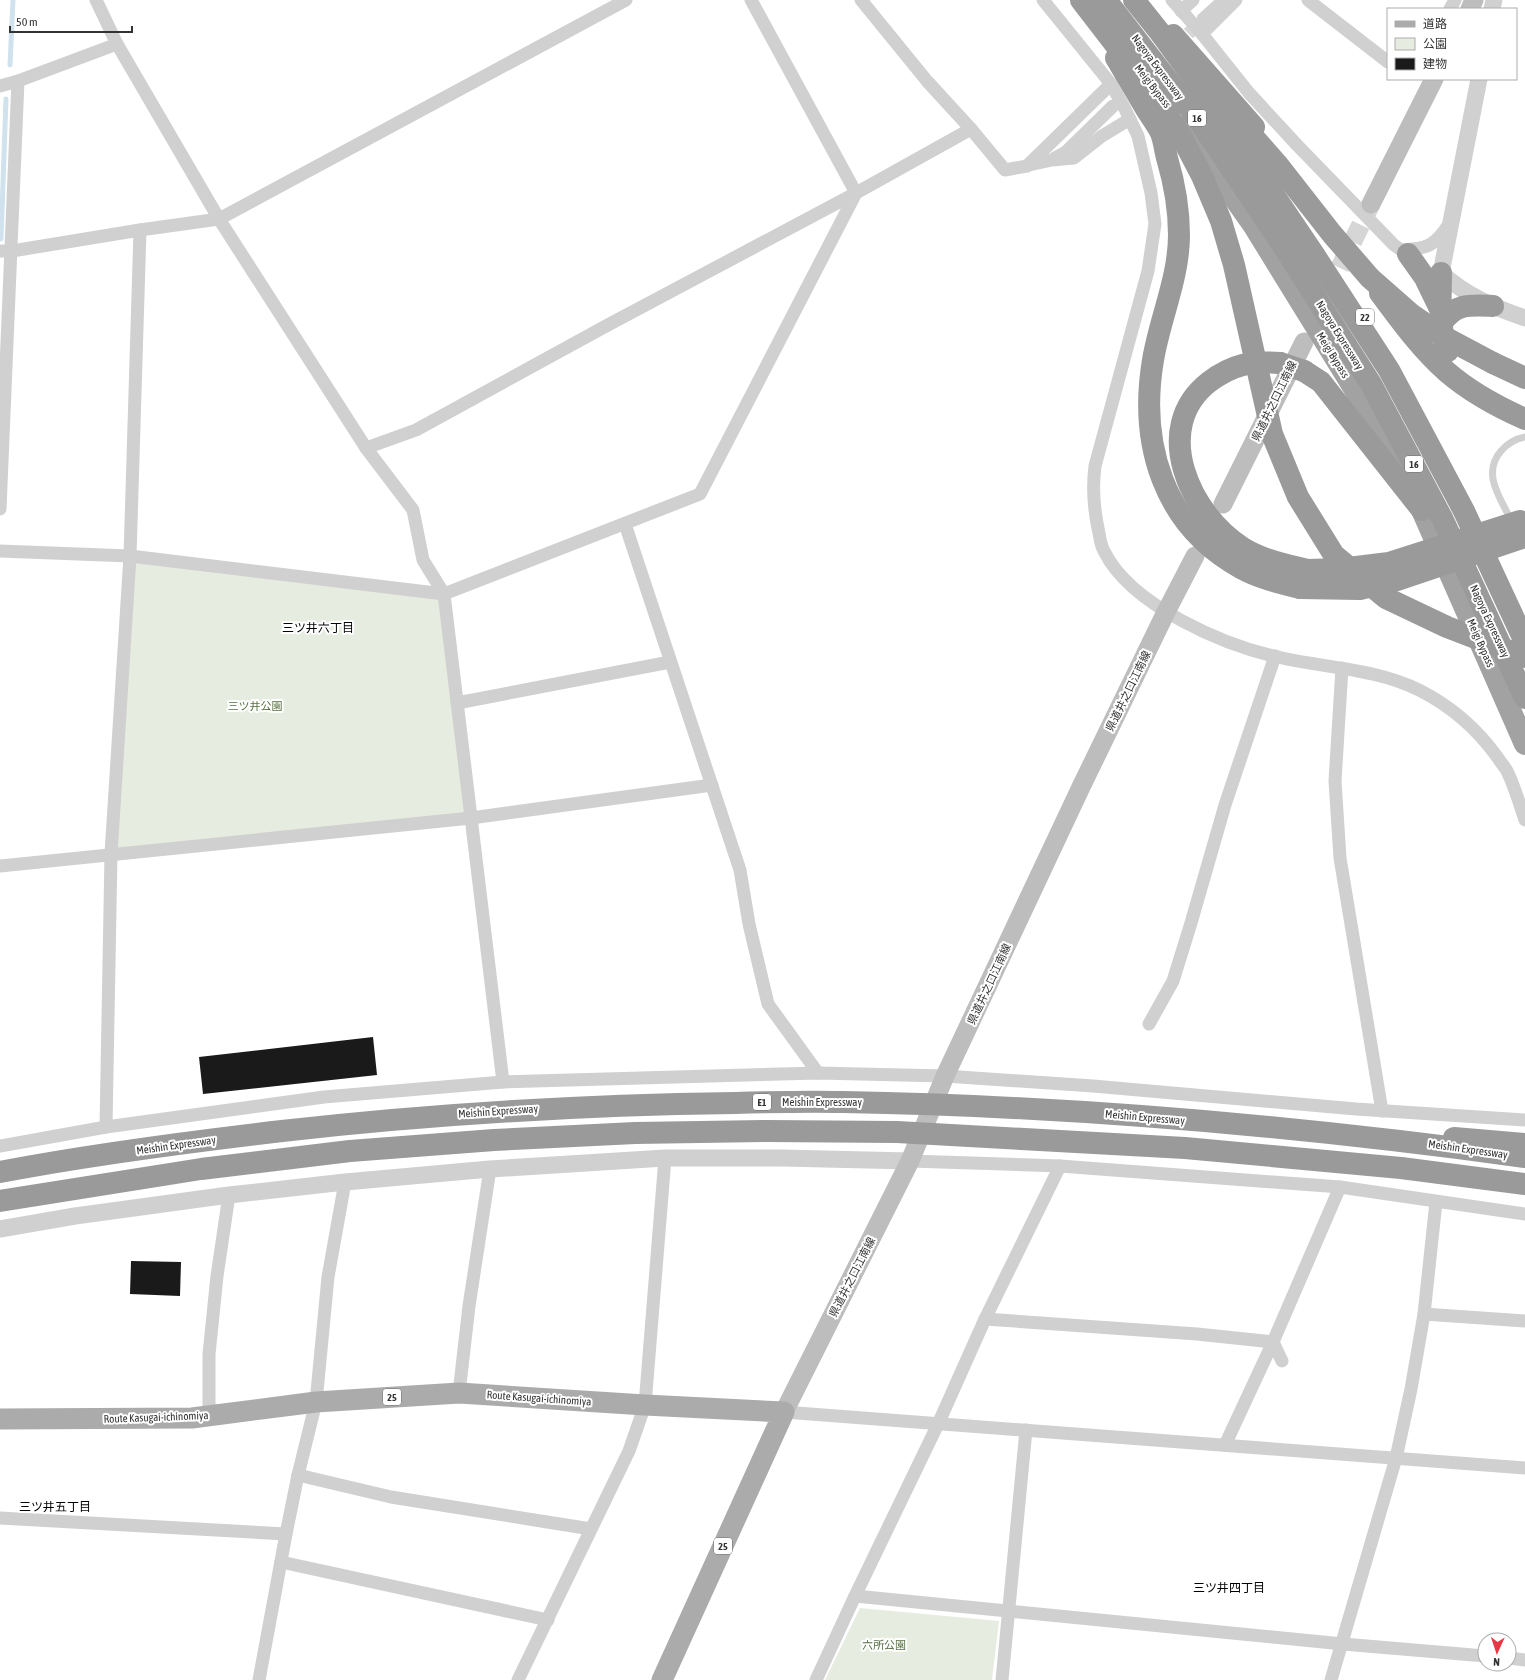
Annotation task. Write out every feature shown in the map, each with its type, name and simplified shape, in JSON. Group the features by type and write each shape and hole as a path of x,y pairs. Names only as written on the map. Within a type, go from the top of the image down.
{"highway":[{"name":"Meigi Bypass","path":"1083,0 1166,101 1254,226 1357,393 1422,510 1525,744"},
{"path":"1083,0 1161,134 1177,194 1179,236 1174,277 1153,360 1148,408 1153,450 1161,476 1176,507 1193,530 1213,549 1241,568 1271,580 1304,579 1340,569 1389,563 1523,530"},
{"path":"1083,0 1158,100 1181,136 1202,176 1221,221 1234,265 1272,434 1298,497 1334,555 1386,598 1447,627 1525,657"},
{"name":"Nagoya Expressway","path":"1106,0 1200,122 1280,241 1371,384 1444,520 1525,698"},
{"name":"Nagoya Expressway","path":"1134,0 1168,35 1389,370 1464,511 1525,642"},
{"name":"22","path":"1143,0 1366,318 1431,428 1525,619"},
{"path":"1168,35 1278,165 1332,234 1370,278 1411,314 1446,338 1525,378"},
{"path":"1168,35 1269,144 1320,206 1409,331 1431,357 1448,373 1480,395 1525,419"},
{"path":"1404,252 1425,278 1438,303 1442,319"},
{"path":"1441,273 1444,341 1450,357 1480,395"},
{"path":"1442,319 1454,310 1471,305 1493,306"},
{"path":"1304,579 1242,548 1216,526 1192,495 1182,468 1179,448 1181,433 1188,407 1195,395 1217,377 1230,369 1245,364 1263,362 1280,363 1304,371 1321,382 1422,510"},
{"name":"Meishin Expressway","path":"0,1172 199,1141 346,1124 493,1111 629,1104 840,1102 1048,1109 1413,1142 1525,1157"},
{"path":"0,1201 201,1169 350,1151 494,1140 635,1133 767,1130 897,1132 1185,1148 1401,1168 1525,1184"},
{"path":"1413,1142 1442,1137 1525,1144"}],"main road":[{"path":"1371,204 1433,80"},
{"name":"県道井之口江南線","path":"1223,504 1304,342"},
{"name":"県道井之口江南線","path":"784,1412 910,1161 945,1076 1075,801 1166,612 1195,556"},
{"name":"Route Kasugai-ichinomiya","path":"0,1419 192,1418 316,1402 459,1393 784,1412"},
{"name":"25","path":"662,1680 784,1412"}],"street":[{"path":"96,0 117,44 219,219 366,448 413,510 423,560 444,594 503,1082"},
{"path":"6,251 219,219 626,0"},
{"path":"751,0 856,193"},
{"path":"861,0 927,81 1005,170 1052,160 1074,158 1102,136 1130,119"},
{"path":"1043,0 1111,84 1130,119 1138,136 1151,192 1155,224 1148,271 1095,466 1093,482 1095,515 1103,550 1117,573 1146,599 1166,612 1242,648 1275,656 1394,679 1420,691 1456,713 1485,740 1508,772 1525,820"},
{"path":"1172,0 1202,34 1249,93 1375,226 1404,252 1441,273 1457,287 1468,294 1493,306 1525,318"},
{"path":"1181,11 1193,0"},
{"path":"1203,20 1224,0"},
{"path":"1202,34 1236,0"},
{"path":"1308,0 1387,61"},
{"path":"0,86 18,81 117,44"},
{"path":"1441,273 1479,80"},
{"path":"0,509 6,251 18,81"},
{"path":"1027,166 1111,84"},
{"path":"1052,160 1066,152 1113,106"},
{"path":"366,448 416,430 606,326 856,193 970,129"},
{"path":"0,551 130,556 444,594 700,494 856,193"},
{"path":"1404,252 1429,246 1441,237 1452,219"},
{"path":"106,1127 111,854 130,556 140,230"},
{"path":"625,524 740,870 749,924 768,1004 818,1073"},
{"path":"1149,1024 1173,981 1194,915 1225,805 1275,656"},
{"path":"457,703 670,662"},
{"path":"1342,668 1335,781 1340,858 1382,1111"},
{"path":"0,866 471,818 712,785"},
{"path":"0,1146 106,1127 324,1097 503,1082 818,1073 945,1076 1093,1086 1382,1111 1525,1120"},
{"path":"518,1680 629,1451 645,1405 665,1158"},
{"path":"0,1229 75,1216 229,1195 345,1182 490,1169 665,1158 782,1158 1060,1166 1340,1187 1525,1214"},
{"path":"816,1680 939,1422 985,1319 1060,1166"},
{"path":"459,1393 469,1306 490,1169"},
{"path":"259,1680 280,1562 298,1475 316,1402 328,1276 345,1182"},
{"path":"1226,1444 1273,1342 1340,1187"},
{"path":"209,1416 209,1354 217,1276 229,1195"},
{"path":"1332,1680 1396,1458 1411,1389 1424,1314 1436,1202"},
{"path":"1424,1314 1525,1321"},
{"path":"985,1319 1197,1334 1273,1342"},
{"path":"1273,1342 1282,1361"},
{"path":"784,1412 939,1422 1525,1468"},
{"path":"1002,1680 1026,1430"},
{"path":"298,1475 391,1497 591,1529"},
{"path":"0,1518 286,1534"},
{"path":"280,1562 548,1620"},
{"path":"855,1596 1343,1644 1477,1655"}],"lane":[{"path":"1523,530 1492,477 1494,463 1502,450 1510,442 1525,437"}],"green space":[{"name":"三ツ井公園","path":"130,556 444,594 471,818 111,854"},
{"name":"六所公園","path":"860,1608 999,1621 992,1680 825,1680"}],"building":[{"path":"373,1037 377,1075 203,1094 199,1057"},
{"path":"131,1261 181,1262 180,1296 130,1294"}],"waterway":[{"path":"10,65 13,0"},
{"path":"1,239 6,99"}],"tunnel":[{"path":"1175,47 1203,19"},
{"path":"1327,294 1371,204"}],"district":[{"name":"三ツ井六丁目","path":"318,628"},
{"name":"三ツ井五丁目","path":"55,1507"},
{"name":"三ツ井四丁目","path":"1229,1588"}]}
